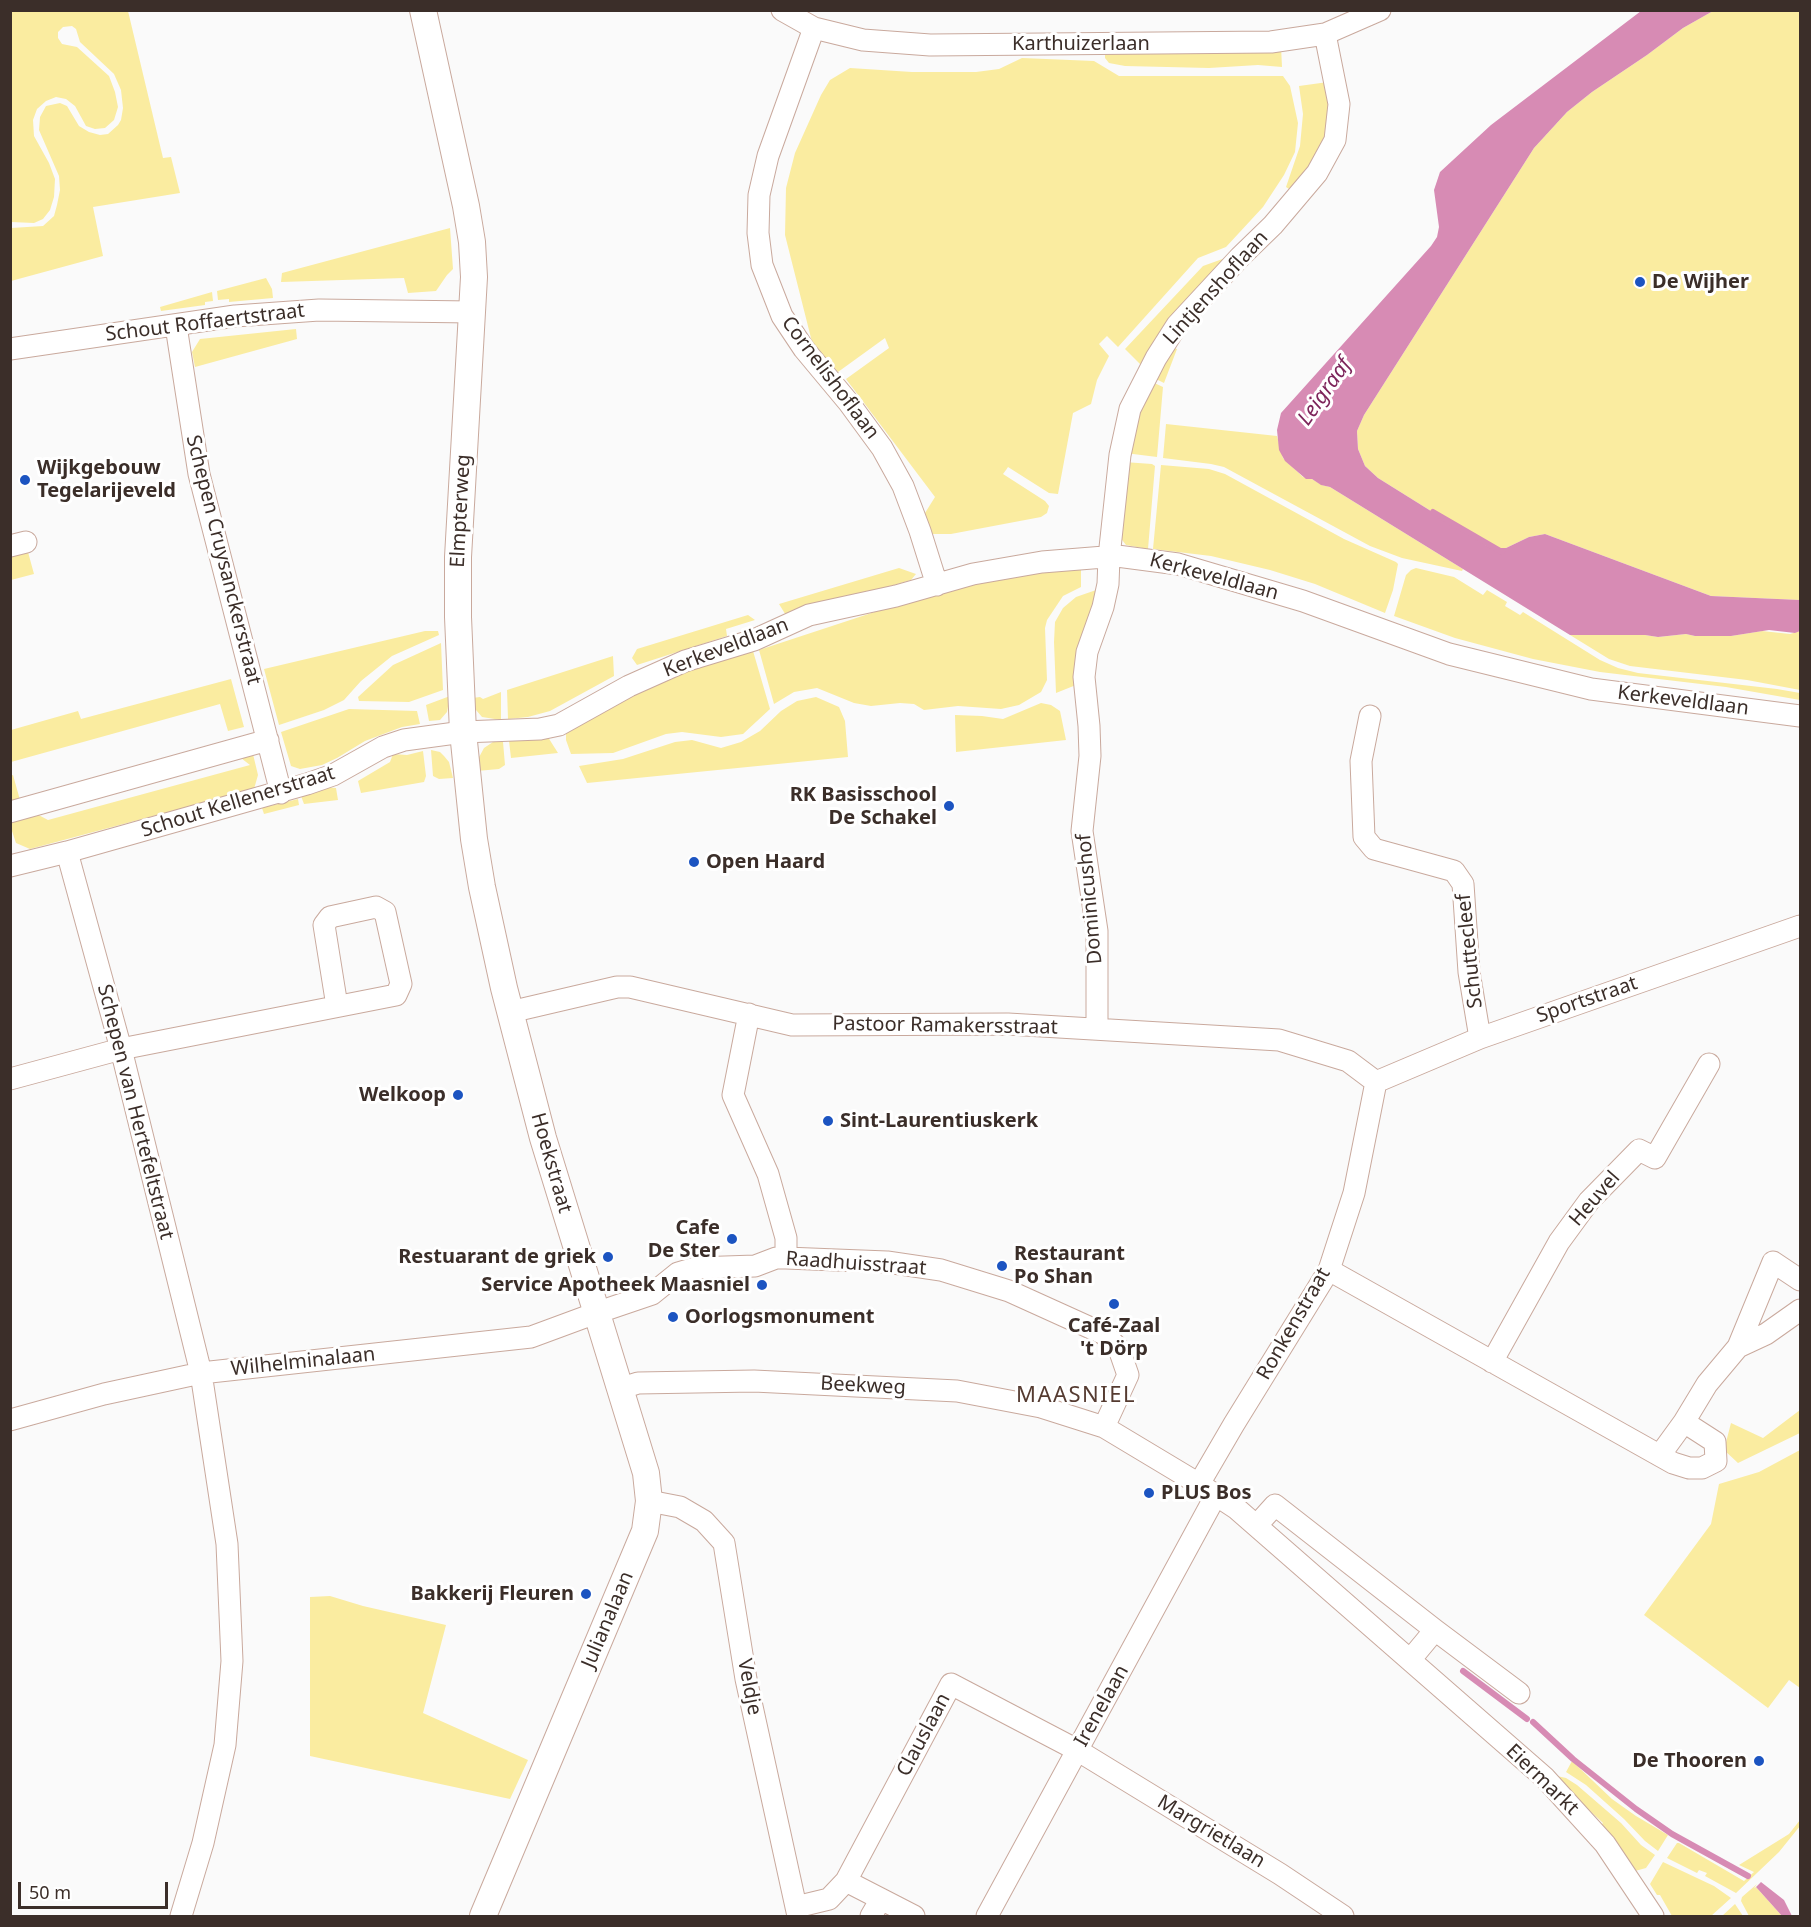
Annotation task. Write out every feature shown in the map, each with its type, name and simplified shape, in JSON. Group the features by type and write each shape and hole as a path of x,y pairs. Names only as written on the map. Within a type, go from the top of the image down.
{"street":[{"name":"Elmpterweg","path":"423,10 472,242 474,277 458,557 463,732 474,839 482,887 510,1012"},
{"name":"Karthuizerlaan","path":"782,10 814,28 863,40 930,45 1271,42 1325,34 1380,10"},
{"name":"Cornelishoflaan","path":"814,28 768,156 759,195 758,233 762,265 782,316 804,349 849,403 887,458 903,486 937,585"},
{"name":"Lintjenshoflaan","path":"1109,557 1119,455 1130,409 1144,379 1178,325 1273,225 1317,173 1335,140 1339,104 1325,34"},
{"name":"Schout Roffaertstraat","path":"10,349 235,316 319,310 472,312"},
{"name":"Schepen Cruysanckerstraat","path":"176,326 199,474 281,793"},
{"name":"Kerkeveldlaan","path":"463,732 540,729 559,725 629,686 686,661 754,640 809,615 1013,566 1109,557 1138,558 1178,564 1303,601 1449,654 1591,689 1800,716"},
{"name":"Dominicushof","path":"1097,1029 1097,931 1082,831 1090,756 1084,676 1087,652 1103,607 1108,584 1109,557"},
{"name":"Schuttecleef","path":"1370,716 1361,760 1364,837 1374,849 1454,871 1463,884 1469,972 1479,1038"},
{"name":"Schout Kellenerstraat","path":"10,866 281,793 333,775 383,747 404,740 463,732"},
{"path":"10,812 268,740"},
{"name":"Schepen van Hertefeltstraat","path":"67,852 121,1049 201,1373 227,1544 232,1661 225,1745 203,1843 181,1917"},
{"path":"10,1079 121,1049 396,995 401,984 386,912 376,907 330,917 324,925 337,1006"},
{"name":"Sportstraat","path":"1376,1082 1479,1038 1800,926"},
{"name":"Pastoor Ramakersstraat","path":"510,1012 616,987 630,987 792,1025 1008,1024 1279,1040 1348,1061 1376,1082"},
{"name":"Hoekstraat","path":"510,1012 554,1178 596,1313"},
{"path":"748,1014 733,1095 768,1173 786,1238 786,1258"},
{"name":"Heuvel","path":"1492,1362 1559,1242 1589,1201 1639,1150 1655,1158 1708,1064"},
{"name":"Ronkenstraat","path":"1208,1489 1234,1424 1329,1269 1354,1193 1376,1082"},
{"name":"Raadhuisstraat","path":"596,1313 652,1294 678,1273 694,1268 755,1266 776,1258 786,1258 886,1262 940,1270 1009,1291 1104,1334 1119,1349 1128,1375 1104,1427"},
{"path":"1660,1455 1707,1384 1738,1347 1773,1262 1800,1280"},
{"path":"1329,1269 1660,1455 1689,1468 1702,1468 1716,1461 1715,1442 1684,1422"},
{"path":"1738,1347 1766,1334 1800,1310"},
{"name":"Wilhelminalaan","path":"10,1420 104,1394 201,1373 531,1337 596,1313"},
{"name":"Julianalaan","path":"483,1917 645,1531 649,1501 646,1473 596,1313"},
{"name":"Beekweg","path":"619,1389 638,1383 754,1381 957,1391 1041,1407 1104,1427 1208,1489"},
{"name":"Eiermarkt","path":"1208,1489 1257,1525 1545,1778 1605,1844 1653,1917"},
{"name":"Irenelaan","path":"987,1917 1077,1750 1208,1489"},
{"name":"Veldje","path":"649,1501 680,1507 704,1521 724,1543 746,1679 797,1912"},
{"path":"1257,1525 1275,1505 1519,1693"},
{"path":"1410,1660 1436,1630"},
{"name":"Clauslaan","path":"797,1912 829,1899 846,1881 951,1684 1077,1750"},
{"name":"Margrietlaan","path":"1077,1750 1280,1874 1342,1917"},
{"path":"846,1881 876,1908 914,1917"}],"shaded area":[{"path":"11,10 128,11 163,158 171,157 180,193 93,207 103,256 11,281 11,228 43,226 54,216 60,190 59,176 39,130 40,117 46,106 60,103 67,106 79,126 100,135 108,134 118,125 123,108 121,90 114,74 80,42 76,29 72,26 63,27 58,32 58,38 62,44 77,47 109,76 118,107 114,120 105,128 95,129 86,126 75,106 66,99 56,97 46,101 37,109 33,120 34,136 55,179 54,197 50,210 43,219 34,223 11,222"},
{"name":"De Wijher","path":"1713,11 1800,11 1800,600 1711,596 1545,534 1529,537 1506,548 1487,546 1378,478 1365,466 1358,449 1357,431 1364,415 1534,148 1567,112 1592,92 1683,28"},
{"path":"1281,46 1282,67 1258,65 1209,68 1125,66 1109,63 1105,58 1105,52"},
{"path":"1022,58 1094,61 1119,76 1283,76 1290,86 1298,123 1295,152 1284,175 1263,207 1226,247 1198,258 1118,347 1107,336 1099,344 1109,356 1097,380 1091,404 1073,413 1058,494 1049,493 1008,467 1003,474 1045,501 1049,506 1047,513 1041,517 951,534 931,534 925,513 935,497 846,379 889,348 885,338 838,372 812,342 785,235 786,188 795,153 821,95 830,80 850,68 912,72 976,72 999,69"},
{"path":"1328,82 1330,111 1325,135 1309,166 1289,189 1286,187 1300,146 1303,114 1299,86"},
{"path":"450,228 453,269 436,291 408,293 404,278 281,282 282,273"},
{"path":"1228,257 1141,365 1125,349 1203,266"},
{"path":"266,278 272,289 273,298 229,302 229,299 218,300 217,291"},
{"path":"212,292 213,301 205,302 205,305 161,311 160,307"},
{"path":"296,329 297,339 195,367 192,352 200,339"},
{"path":"1171,346 1177,349 1164,383 1152,377"},
{"path":"1150,381 1163,387 1157,457 1125,453"},
{"path":"1166,424 1277,436 1283,458 1303,477 1330,487 1463,569 1462,571 1402,558 1370,546 1224,467 1163,458"},
{"path":"1124,462 1155,466 1148,549 1126,545 1119,536"},
{"path":"1161,465 1209,469 1225,474 1344,539 1396,562 1398,564 1393,590 1385,613 1315,584 1270,570 1211,556 1153,549"},
{"path":"28,552 34,574 11,580 11,557"},
{"path":"899,568 916,574 911,580 787,617 779,604"},
{"path":"1416,568 1454,577 1483,595 1487,590 1507,602 1505,606 1520,615 1523,612 1600,660 1618,668 1638,673 1800,693 1800,700 1726,687 1600,672 1533,659 1455,638 1394,616 1406,575"},
{"path":"1081,569 1081,587 1063,596 1047,620 1045,628 1047,680 1041,692 1019,705 1001,709 958,706 924,710 914,704 871,706 854,703 817,688 794,692 774,704 759,650 961,586 1044,572"},
{"path":"1099,589 1076,685 1056,693 1055,622 1063,608 1076,597"},
{"path":"748,615 755,620 726,629 727,636 637,665 632,658 637,649"},
{"path":"425,631 438,631 439,635 392,656 361,681 344,700 324,710 279,725 264,669"},
{"path":"1762,631 1790,634 1800,631 1800,690 1747,680 1630,666 1609,659 1570,635 1731,636"},
{"path":"441,643 443,690 409,702 359,701 358,697 393,665"},
{"path":"753,651 770,709 743,734 721,737 682,732 666,734 613,753 571,754 566,740 566,729 663,678"},
{"path":"613,656 614,676 550,711 508,719 507,690"},
{"path":"231,679 244,727 228,731 220,704 11,762 11,730 78,711 81,719"},
{"path":"501,692 501,720 482,717 476,710 472,698 483,699"},
{"path":"450,696 447,712 440,720 429,721 426,705"},
{"path":"816,697 839,707 845,721 848,757 587,783 579,766 623,759 675,742 692,740 721,748 741,742 760,731 781,711 797,701"},
{"path":"1041,703 1051,705 1060,711 1066,740 956,752 955,715 1003,719"},
{"path":"349,709 417,711 420,724 402,727 365,741 322,765 300,769 291,766 281,732"},
{"path":"546,734 558,753 511,758 509,741"},
{"path":"493,742 503,742 505,765 499,769 477,771 477,761 484,748"},
{"path":"252,750 258,775 254,789 30,849 16,843 10,815 31,811 48,820 250,765 237,755"},
{"path":"431,750 440,752 449,762 453,778 439,779 433,776"},
{"path":"423,751 426,776 424,782 361,793 358,781 390,762 393,754 407,755"},
{"path":"13,775 20,800 10,802 10,776"},
{"path":"324,787 336,788 338,800 304,804 301,796"},
{"path":"298,799 299,805 264,814 262,808"},
{"path":"1800,1410 1800,1433 1738,1463 1724,1450 1731,1423 1763,1438"},
{"path":"1800,1450 1800,1688 1789,1680 1768,1708 1644,1615 1711,1524 1719,1484 1759,1472"},
{"path":"330,1596 446,1625 423,1713 528,1760 510,1799 310,1756 310,1597"},
{"path":"1572,1761 1612,1799 1668,1835 1658,1851 1586,1785 1566,1772"},
{"path":"1557,1776 1566,1778 1577,1785 1621,1823 1641,1845 1655,1855 1646,1868 1635,1871 1600,1826 1603,1823 1555,1778"},
{"path":"1800,1820 1800,1826 1779,1852 1736,1893 1705,1876 1707,1873 1699,1870 1697,1873 1667,1858 1679,1843 1744,1881 1754,1872 1739,1865 1789,1834"},
{"path":"1663,1862 1714,1886 1731,1898 1711,1916 1672,1916 1660,1895 1657,1895 1650,1884"},
{"path":"1757,1884 1754,1888 1756,1887 1782,1916 1749,1916 1741,1901 1742,1897"},
{"path":"1735,1904 1743,1916 1722,1916"}],"water":[{"path":"1641,11 1713,11 1683,28 1592,92 1567,112 1534,148 1364,415 1357,431 1358,449 1365,466 1378,478 1487,546 1506,548 1529,537 1545,534 1711,596 1800,600 1800,631 1795,633 1769,630 1731,636 1570,635 1330,487 1321,485 1312,479 1306,479 1285,461 1279,450 1277,430 1281,413 1437,237 1439,227 1434,190 1440,172 1491,125"},
{"path":"1761,1882 1784,1900 1792,1916 1782,1916 1756,1887"}],"waterway":[{"name":"Leigraaf","path":"1433,512 1502,552"},
{"path":"1463,1671 1527,1719"},
{"path":"1533,1722 1573,1759 1636,1809 1672,1834 1748,1876"}],"place":[{"name":"De Wijher","path":"1640,282"},
{"name":"Wijkgebouw Tegelarijeveld","path":"25,480"},
{"name":"RK Basisschool De Schakel","path":"949,806"},
{"name":"Open Haard","path":"694,862"},
{"name":"Welkoop","path":"458,1095"},
{"name":"Sint-Laurentiuskerk","path":"828,1121"},
{"name":"Cafe De Ster","path":"732,1239"},
{"name":"Restuarant de griek","path":"608,1257"},
{"name":"Restaurant Po Shan","path":"1002,1266"},
{"name":"Service Apotheek Maasniel","path":"762,1285"},
{"name":"Café-Zaal 't Dörp","path":"1114,1304"},
{"name":"Oorlogsmonument","path":"673,1317"},
{"name":"PLUS Bos","path":"1149,1493"},
{"name":"Bakkerij Fleuren","path":"586,1594"},
{"name":"De Thooren","path":"1759,1761"}],"district":[{"name":"MAASNIEL","path":"1076,1396"}]}
